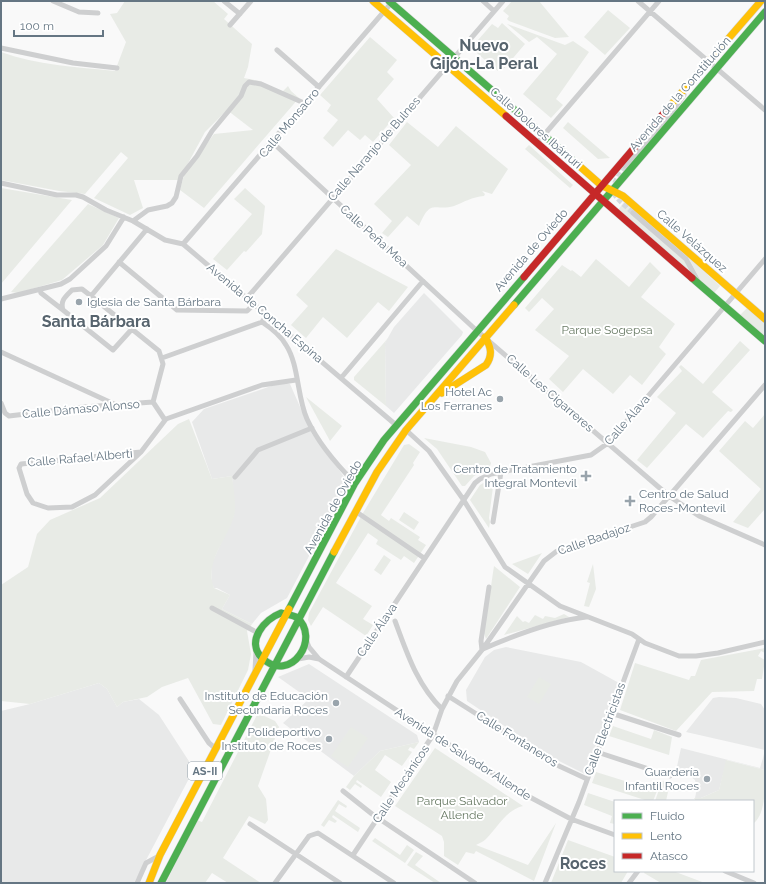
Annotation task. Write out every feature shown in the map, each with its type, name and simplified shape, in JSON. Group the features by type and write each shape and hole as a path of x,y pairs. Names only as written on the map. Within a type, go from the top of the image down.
{"main road":[{"name":"Calle Dolores Ibárruri","path":"373,1 594,193"},
{"name":"Avenida de la Constitución","path":"601,185 761,1"},
{"name":"Calle Dolores Ibárruri","path":"391,2 601,185"},
{"name":"Avenida de la Constitución","path":"611,190 718,69 765,12"},
{"name":"Calle Velázquez","path":"601,185 623,196 765,319"},
{"name":"Avenida de Oviedo","path":"149,883 160,855 264,660 355,483 396,425 601,185"},
{"name":"Avenida de Oviedo","path":"161,883 298,618 377,472 406,430 611,190"},
{"name":"Calle Velázquez","path":"594,193 765,341"},
{"name":"Avenida de Oviedo","path":"433,399 486,365 491,358 492,352 485,337"},
{"path":"268,677 284,666 298,659 304,650 306,640 305,630 298,618 288,613 273,615 266,620 258,633 256,645 264,660 274,665 284,666"}],"street":[{"path":"52,1 79,12 98,13"},
{"path":"224,1 240,14"},
{"path":"230,26 251,1"},
{"path":"483,1 494,11"},
{"name":"Calle Naranjo de Bulnes","path":"247,298 503,1"},
{"path":"638,1 765,110"},
{"path":"537,143 659,1"},
{"name":"Calle Monsacro","path":"183,244 385,11 391,2"},
{"path":"1,48 73,63 117,68"},
{"path":"277,50 319,87"},
{"path":"134,221 148,210 167,206 172,203 176,197 181,176 197,156 212,131 241,96 245,86 249,82 261,84 304,104"},
{"name":"Avenida de la Constitución","path":"625,166 668,117 682,99 687,87"},
{"name":"Calle Peña Mea","path":"272,142 476,330"},
{"name":"Avenida de Concha Espina","path":"1,183 57,195 76,195 134,221 165,240 183,244 396,425"},
{"name":"Calle Velázquez","path":"633,213 686,259 700,285"},
{"path":"1,299 54,286 70,279 106,246 124,217"},
{"path":"91,296 147,229"},
{"name":"Calle Álava","path":"346,676 463,500 480,479 501,472 591,455 608,443 765,259"},
{"path":"119,262 177,310 247,311 254,304"},
{"path":"341,378 423,281"},
{"path":"64,310 62,304 63,299 72,290 82,289 159,351 163,364 153,402 164,420"},
{"path":"40,293 64,310 113,350 132,329"},
{"path":"162,358 262,322 267,315"},
{"path":"262,322 286,345 303,408 312,428 342,470 355,483"},
{"name":"Calle Les Cigarreres","path":"476,330 669,496 699,516 765,545"},
{"path":"1,352 115,405"},
{"path":"141,452 164,420 262,385 296,380"},
{"name":"Calle Badajoz","path":"482,650 530,584 544,561 551,554 645,522 765,385"},
{"name":"Calle Dámaso Alonso","path":"1,403 5,413 9,416 153,402"},
{"path":"235,477 258,450 312,428"},
{"path":"406,430 429,451 463,500 505,567 560,606 632,634 664,651 679,656 696,656 765,642"},
{"name":"Calle Rafael Alberti","path":"141,452 87,501 58,509 43,507 30,501 19,465 141,452"},
{"path":"493,522 501,472"},
{"path":"358,514 424,558"},
{"path":"489,587 481,641 482,650 552,624 588,617"},
{"path":"273,615 296,598"},
{"path":"212,608 258,633"},
{"path":"395,621 411,663 424,689 442,709"},
{"name":"Calle Electricistas","path":"545,883 587,779 639,639"},
{"name":"Avenida de Salvador Allende","path":"306,640 309,647 319,659 524,794 571,819 614,835"},
{"path":"252,681 257,659 256,645"},
{"name":"Calle Mecánicos","path":"353,855 433,735 448,696 465,669 482,650"},
{"path":"298,659 309,657 319,659"},
{"name":"Calle Fontaneros","path":"448,696 559,766 587,779"},
{"path":"180,699 209,743 216,749"},
{"path":"611,712 679,735"},
{"path":"597,752 670,776"},
{"path":"344,791 378,818 471,882"},
{"path":"250,824 340,883"},
{"path":"275,883 309,836 318,833 394,883"},
{"path":"137,883 146,863 160,855"},
{"path":"629,883 637,872"},
{"path":"727,872 754,883"}],"shaded area":[{"path":"424,293 463,332 394,413 386,406 385,343 394,327"},
{"path":"277,384 290,384 312,434 348,482 287,598 261,613 252,624 222,609 230,595 217,588 214,588 212,584 211,565 234,515 232,476 212,479 192,422 204,409"},
{"path":"506,647 581,662 619,683 585,774 551,757 467,701 466,690 485,657 494,650"},
{"path":"309,664 417,735 419,742 380,751 354,776 283,723 309,699 278,677"},
{"path":"99,683 107,689 117,707 123,702 139,699 159,715 194,769 134,883 1,883 1,711 30,704"},
{"path":"713,698 736,698 761,704 765,710 765,750 686,732"},
{"path":"681,748 760,768 765,750 765,770 727,760 719,790 701,798 695,798 697,788 695,780 691,777 677,774 676,771"}],"green space":[{"path":"125,1 213,1 228,14 224,19 252,44 248,67 244,78 260,81 282,92 288,86 299,98 204,208 180,190 184,175 214,134 253,130 227,110 205,132 179,180 134,180 143,208 130,215 94,198 128,158 121,152 85,194 59,191 1,180 1,52 43,63 115,71 126,42 110,14 117,13"},
{"path":"512,1 539,1 569,37 555,38 509,21 507,19 509,16 503,11"},
{"path":"608,10 630,28 605,55 584,37"},
{"path":"502,23 525,44 502,71 499,69 498,71 471,48 492,24 498,28"},
{"path":"507,24 565,45 573,41 589,52 556,99 563,105 551,118 523,94 557,54 537,37 529,42"},
{"path":"370,37 397,60 387,72 394,79 377,99 394,118 373,142 365,135 360,140 348,130 333,147 323,138 338,120 327,111 331,105 320,95"},
{"path":"407,122 438,147 456,126 508,169 492,194 482,191 485,194 484,196 454,206 434,207 427,211 419,226 407,216 388,237 382,233 392,221 374,204 411,165 389,145"},
{"path":"568,122 610,158 598,159 563,128"},
{"path":"529,145 573,185 570,188 525,149"},
{"path":"1,188 72,200 1,284"},
{"path":"245,188 265,206 262,234 227,270 213,259 252,214 234,199"},
{"path":"624,202 634,211 632,214 684,260 691,271 690,272 618,210"},
{"path":"88,204 119,218 103,245 62,280 18,293 11,292"},
{"path":"336,249 408,287 389,311 378,302 347,338 323,317 306,338 291,325 308,306 296,295"},
{"path":"688,257 720,286 714,293 701,281"},
{"name":"Parque Sogepsa","path":"596,259 629,287 650,262 661,273 641,297 675,324 659,347 666,354 642,385 630,375 613,394 583,369 563,392 549,379 569,356 535,330 554,309 542,298 529,312 525,308 562,265 581,277"},
{"path":"747,308 765,324 765,336 740,315"},
{"path":"389,337 385,343 386,406 354,380 354,377"},
{"path":"740,341 750,350 712,392 733,410 731,412 728,411 703,438 686,424 647,468 637,460 676,413 657,397 682,371 679,367 681,365 703,384"},
{"path":"306,397 342,426 330,441"},
{"path":"765,414 765,509 748,528 733,522 761,489 719,451 745,421 753,428"},
{"path":"189,419 212,479 232,476 235,512 231,525 214,560 212,578 214,588 230,595 222,609 252,624 247,631 251,654 248,670 221,725 213,724 188,678 162,687 147,697 123,702 117,707 107,689 99,683 30,704 1,701 1,585 28,567 37,534 50,520 100,498 178,424"},
{"path":"424,438 471,447 485,452 491,463 489,469 474,476 465,486 462,486 437,449"},
{"path":"409,444 420,452 413,463 414,465 381,515 389,521 391,518 420,537 418,540 426,545 414,563 404,556 401,560 376,544 378,540 368,533 336,583 372,606 363,619 373,625 366,636 323,607 311,626 308,620 309,613 363,513 404,445"},
{"path":"490,479 494,479 489,528 470,500 480,485"},
{"path":"404,512 419,522 414,530 399,520"},
{"path":"542,553 528,574 512,564"},
{"path":"384,555 391,560 381,575 374,570"},
{"path":"593,564 596,589 589,607 584,606 590,583 587,582"},
{"path":"494,566 520,587 486,639 484,633"},
{"path":"564,614 569,617 504,635 517,616 523,622 525,621 529,623 535,615 543,619 545,616 555,618"},
{"path":"765,648 765,653 761,651 758,656 765,660 762,679 757,679 754,691 712,692 676,731 620,710 635,663 689,680 691,676 695,676 701,660"},
{"path":"539,677 551,684 539,704 527,697"},
{"path":"258,713 275,721 279,727 258,786 266,799 268,820 265,824 249,816 223,858 261,883 228,883 212,873 205,883 166,883 197,820 202,822"},
{"path":"613,726 651,739 654,730 672,737 669,755 609,736"},
{"path":"351,727 368,738 348,767 331,756"},
{"path":"419,742 414,749 410,747 408,750 412,752 402,766 385,755 375,770 391,782 381,797 357,780 356,782 362,786 361,788 355,784 350,790 346,787 354,776 380,751"},
{"name":"Parque Salvador Allende","path":"435,748 523,806 507,815 484,841 476,845 528,865 556,823 534,881 476,851 474,854 466,852 458,865 444,856 444,842 442,836 395,806"},
{"path":"726,760 765,770 763,806 758,819 754,823 754,800 695,800 694,798 701,798 719,790"},
{"path":"596,772 657,791 653,800 645,800 592,783"},
{"path":"662,781 670,783 666,800 655,800"},
{"path":"588,793 614,802 614,824 610,823 612,816 584,805"},
{"path":"338,800 347,806 346,808 339,804 335,811 360,828 358,832 333,815 332,817 337,821 335,823 329,820 324,827 321,825"},
{"path":"375,838 400,855 407,845 414,850 405,863 372,841"},
{"path":"568,840 614,857 614,872 627,872 621,883 551,883"},
{"path":"416,852 423,856 415,865 441,883 435,883 407,865"},
{"path":"676,872 705,883 661,883 644,873"}],"tunnel":[{"path":"625,166 613,188 616,196 633,213"}],"traffic: fast":[{"path":"389,1 576,163"},
{"path":"514,305 765,12"},
{"path":"289,609 355,483 384,440 524,277"},
{"path":"692,278 765,341"},
{"path":"161,883 334,552"},
{"path":"281,613 296,617 303,626 306,636 300,655 292,662 283,666 273,665 262,658 257,651 256,645 256,638 263,625 281,613"}],"traffic: slow":[{"path":"373,1 506,116"},
{"path":"669,107 761,1"},
{"path":"576,163 601,185 623,196 765,319"},
{"path":"334,552 377,472 406,430 514,305"},
{"path":"442,393 486,365 490,358 490,351 489,344 485,337"},
{"path":"149,883 160,855 289,609"}],"traffic: jam":[{"path":"524,277 669,107"},
{"path":"506,116 692,278"}],"place":[{"name":"Iglesia de Santa Bárbara","path":"79,302"},
{"name":"Hotel Ac Los Ferranes","path":"500,399"},
{"name":"Centro de Tratamiento Integral Montevil","path":"586,476"},
{"name":"Centro de Salud Roces-Montevil","path":"630,501"},
{"name":"Instituto de Educación Secundaria Roces","path":"336,703"},
{"name":"Polideportivo Instituto de Roces","path":"329,739"},
{"name":"Guardería Infantil Roces","path":"707,779"}],"district":[{"name":"Nuevo Gijón-La Peral","path":"484,54"},
{"name":"Santa Bárbara","path":"96,321"},
{"name":"Roces","path":"583,863"}]}
